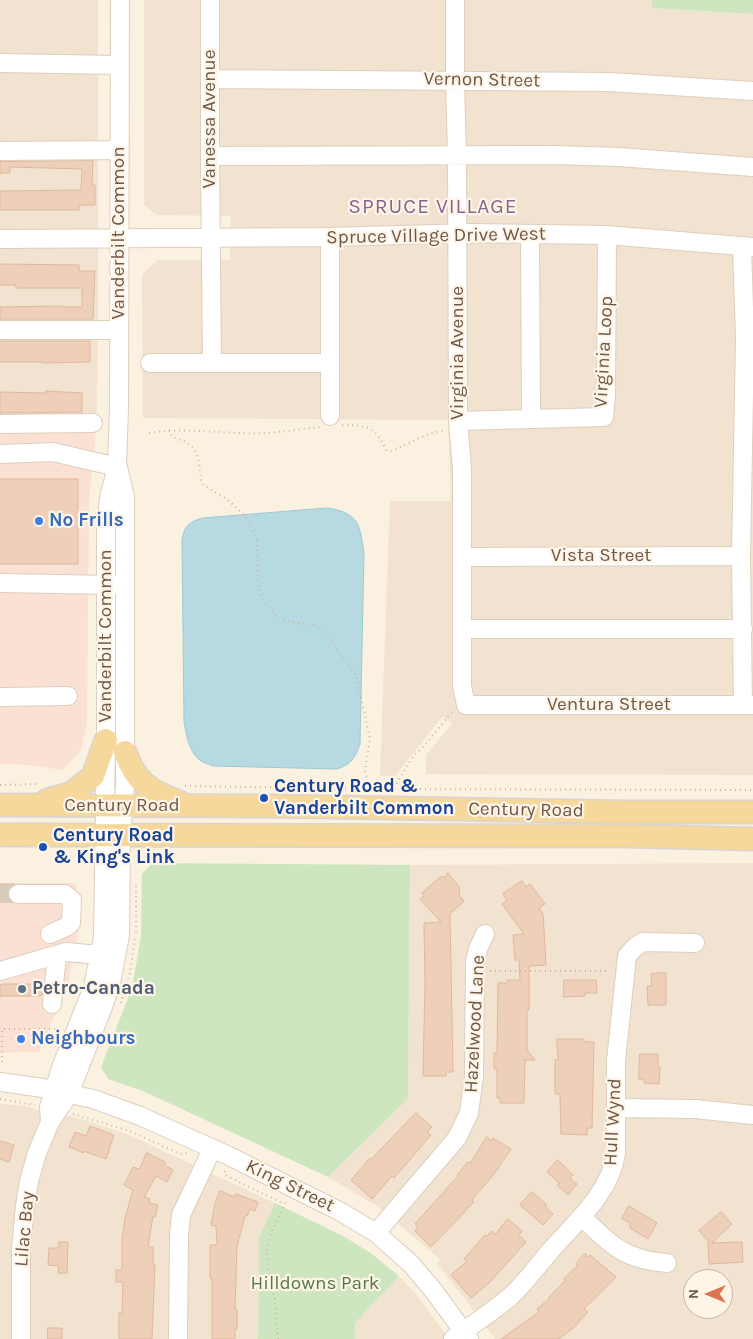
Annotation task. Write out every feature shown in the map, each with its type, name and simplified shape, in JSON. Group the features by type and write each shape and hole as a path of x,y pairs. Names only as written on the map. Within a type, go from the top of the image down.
{"main road":[{"path":"32,805 72,793 93,776 106,740"},
{"path":"125,752 131,769 150,789 159,795 192,806"},
{"name":"Century Road","path":"0,805 32,805 113,820 753,839"},
{"name":"Century Road","path":"0,835 113,820 192,806 753,812"},
{"path":"0,821 41,818 193,821 252,816 273,806"}],"street":[{"name":"Vanderbilt Common","path":"113,820 125,752 125,497 118,467 120,408 120,0"},
{"name":"Vanessa Avenue","path":"210,0 212,362"},
{"name":"Virginia Avenue","path":"455,0 458,425 462,469 462,686 466,705"},
{"path":"0,63 120,65"},
{"name":"Vernon Street","path":"210,79 609,82 753,91"},
{"path":"0,151 120,150"},
{"path":"210,156 554,155 753,167"},
{"name":"Spruce Village Drive West","path":"0,239 330,237 457,233 608,235 748,246"},
{"path":"530,234 531,418"},
{"name":"Virginia Loop","path":"458,425 531,418 604,417 606,396 608,235"},
{"path":"330,237 328,363 332,423"},
{"path":"748,246 749,339 741,556 748,705"},
{"path":"0,330 119,330"},
{"path":"150,363 328,363"},
{"path":"0,424 93,423"},
{"path":"0,454 53,452 118,467"},
{"name":"Vanderbilt Common","path":"113,820 106,740 105,585 108,498 118,467"},
{"name":"Vista Street","path":"462,557 741,556"},
{"path":"0,583 125,586"},
{"path":"462,629 743,629"},
{"path":"0,697 68,696"},
{"name":"Ventura Street","path":"466,705 748,705"},
{"path":"56,1104 93,987 100,955 113,820"},
{"path":"56,1104 103,1007 117,958 122,916 113,820"},
{"path":"18,894 65,894 72,900 71,922 68,926 50,934"},
{"name":"Hazelwood Lane","path":"376,1233 457,1138 469,1113 474,1076 475,971 478,949 485,934"},
{"name":"Hull Wynd","path":"462,1336 521,1286 582,1217 608,1181 614,1167 617,1108 616,1061 627,956 635,947 643,942 695,943"},
{"path":"0,971 66,952 100,955"},
{"path":"52,1004 57,955"},
{"name":"King Street","path":"0,1082 56,1104 93,1099 140,1116 209,1155 292,1187 341,1212 376,1233 411,1264 433,1290 462,1336"},
{"name":"Lilac Bay","path":"21,1339 21,1248 25,1206 37,1153 56,1104"},
{"path":"617,1108 695,1109 753,1115"},
{"path":"178,1339 179,1235 181,1215 209,1155"},
{"path":"582,1217 614,1246 627,1254 641,1259 667,1263"}],"path":[{"path":"149,433 169,430 209,430 239,434 332,423 365,426 376,432 387,451 392,452 418,438 458,425"},
{"path":"169,430 172,438 187,442 197,453 202,484 228,500 245,516 257,540 258,585 262,598 278,618 313,625 324,631 356,675 370,739 365,771 367,779 374,789"},
{"path":"394,788 413,756 424,746 450,714 466,705"},
{"name":"Century Road","path":"182,786 374,789 753,790"},
{"path":"475,971 625,971"},
{"path":"2,1062 2,1029 61,1029"},
{"path":"0,1099 56,1104 110,1124 180,1154 209,1155 225,1170 224,1175 284,1204"},
{"path":"278,1339 275,1301 266,1253 272,1231 292,1187"}],"shaded area":[{"path":"0,0 98,0 98,335 96,432 0,433"},
{"path":"144,0 652,0 653,8 753,14 753,775 426,774 426,755 452,724 443,716 395,776 380,776 390,501 451,501 448,420 143,418 142,275 157,260 230,260 231,216 157,215 144,205"},
{"path":"96,432 89,502 87,723 81,750 62,770 29,765 0,764 0,433"},
{"path":"753,863 753,1339 495,1339 437,1263 440,1259 377,1206 328,1177 408,1099 410,865"},
{"path":"0,883 76,883 79,927 68,984 39,1052 0,1053"},
{"path":"0,1104 22,1106 85,1120 129,1135 275,1203 259,1237 258,1339 0,1339"},
{"path":"399,1276 416,1294 449,1339 355,1339 355,1323"}],"green space":[{"path":"652,0 753,0 753,14 652,8"},
{"path":"152,863 410,865 408,1099 328,1177 143,1091 108,1079 101,1067 132,988 141,936 142,874"},
{"name":"Hilldowns Park","path":"275,1203 345,1237 372,1254 399,1276 355,1323 355,1339 258,1339 259,1237"}],"water":[{"path":"328,508 346,513 356,522 361,535 364,553 360,744 356,753 350,763 337,769 213,766 202,762 191,748 184,721 182,540 184,531 191,523 203,518"}],"building":[{"path":"93,161 92,185 95,185 95,205 79,205 79,210 0,210 0,191 81,190 82,169 10,167 10,173 0,173 0,162"},
{"path":"0,264 79,265 79,271 95,271 93,319 0,319 0,307 82,307 82,288 16,288 16,285 0,285"},
{"path":"0,341 90,341 90,362 0,362"},
{"path":"46,391 82,393 82,412 0,413 0,392 46,393"},
{"name":"No Frills","path":"0,479 78,479 78,564 0,564"},
{"path":"448,873 460,888 459,895 464,901 450,914 453,1072 446,1072 446,1076 423,1076 424,923 441,922 420,899 424,896 422,893 440,877 445,877"},
{"path":"522,881 526,887 530,884 545,904 539,908 543,914 546,965 529,966 527,1050 535,1060 525,1060 524,1103 500,1103 500,1098 497,1098 497,1069 494,1069 494,1053 497,1053 498,983 507,983 507,980 520,980 519,960 515,960 513,935 524,934 502,904 507,900 503,894"},
{"path":"0,884 15,884 9,889 7,894 9,900 0,900"},
{"path":"666,973 666,1005 648,1005 647,986 652,986 651,974"},
{"path":"564,980 596,980 597,993 585,993 585,996 564,997"},
{"path":"3,984 41,984 43,986 42,995 0,996 0,986"},
{"path":"557,1039 584,1039 584,1042 594,1042 592,1128 587,1128 587,1135 561,1134 560,1094 555,1094 555,1060 558,1060"},
{"path":"640,1054 658,1054 658,1067 660,1067 659,1084 644,1083 644,1079 639,1079"},
{"path":"416,1113 432,1127 427,1132 431,1135 394,1178 392,1176 372,1199 351,1180 370,1158"},
{"path":"90,1126 114,1135 106,1159 69,1147 75,1132 86,1136"},
{"path":"487,1137 491,1141 493,1138 511,1149 494,1174 472,1200 474,1202 431,1247 415,1231 418,1227 415,1224 468,1162 470,1163"},
{"path":"0,1141 14,1145 9,1162 0,1159"},
{"path":"147,1153 165,1162 164,1165 173,1170 167,1182 156,1176 144,1197 150,1199 149,1203 158,1205 155,1217 153,1216 148,1247 153,1247 153,1264 155,1264 152,1339 119,1339 119,1313 122,1313 123,1282 116,1282 116,1270 122,1270 122,1240 125,1218 133,1190 124,1185 133,1167 139,1169"},
{"path":"558,1160 573,1175 570,1178 577,1184 568,1195 547,1172"},
{"path":"220,1191 235,1197 236,1194 258,1202 255,1211 250,1209 247,1216 245,1216 237,1246 235,1310 237,1310 237,1329 235,1329 235,1339 212,1339 210,1245 217,1245 216,1226 211,1225 215,1204"},
{"path":"532,1192 546,1204 545,1206 553,1214 543,1225 520,1205"},
{"path":"629,1206 657,1223 648,1239 630,1228 630,1223 622,1219"},
{"path":"721,1212 732,1224 712,1243 742,1242 743,1262 709,1264 708,1243 710,1243 699,1231"},
{"path":"508,1219 522,1231 519,1235 526,1242 490,1282 471,1298 451,1275 467,1261 464,1259 485,1235 487,1236 492,1231 495,1234"},
{"path":"59,1242 68,1242 67,1273 58,1273 59,1266 48,1265 49,1248 59,1248"},
{"path":"585,1254 588,1257 590,1255 616,1277 584,1309 588,1312 573,1328 559,1339 501,1339 539,1312 537,1309 565,1281 564,1279 578,1265 576,1264"},
{"path":"48,1328 62,1328 62,1339 48,1339"}],"tunnel":[{"path":"0,894 18,894"}],"place":[{"name":"No Frills","path":"39,521"},
{"name":"Century Road & Vanderbilt Common","path":"264,798"},
{"name":"Century Road & King's Link","path":"43,847"},
{"name":"Petro-Canada","path":"22,989"},
{"name":"Neighbours","path":"21,1039"}],"district":[{"name":"SPRUCE VILLAGE","path":"433,207"}]}
